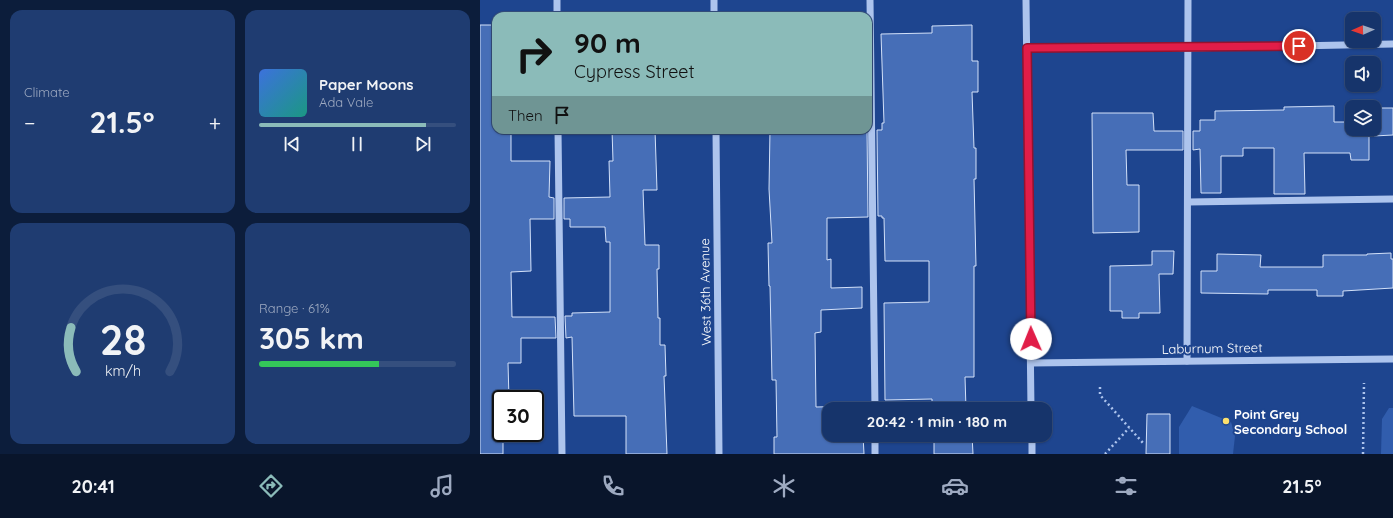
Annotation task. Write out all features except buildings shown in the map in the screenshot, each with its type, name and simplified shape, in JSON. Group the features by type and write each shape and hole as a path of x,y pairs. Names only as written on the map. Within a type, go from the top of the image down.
{"street":[{"path":"557,0 557,12"},
{"path":"714,0 714,12"},
{"path":"870,0 870,12"},
{"path":"1026,0 1031,402"},
{"path":"1187,361 1188,0"},
{"path":"1027,48 1189,48 1393,44"},
{"path":"558,134 562,454"},
{"name":"West 36th Avenue","path":"716,134 719,454"},
{"path":"872,134 875,402"},
{"path":"1188,202 1393,200"},
{"name":"Laburnum Street","path":"1031,363 1393,359"},
{"path":"875,442 875,454"},
{"path":"1032,442 1032,454"}],"path":[{"path":"1363,454 1364,384"},
{"path":"1100,387 1100,395 1143,443"},
{"path":"1105,454 1129,428"}],"shaded area":[{"path":"1192,406 1231,422 1235,436 1233,454 1179,454 1179,427"},
{"path":"1389,408 1393,408 1393,454 1381,454 1382,419"}],"place":[{"name":"Point Grey Secondary School","path":"1226,421"}],"route":[{"path":"1031,339 1027,48 1299,46"}]}
